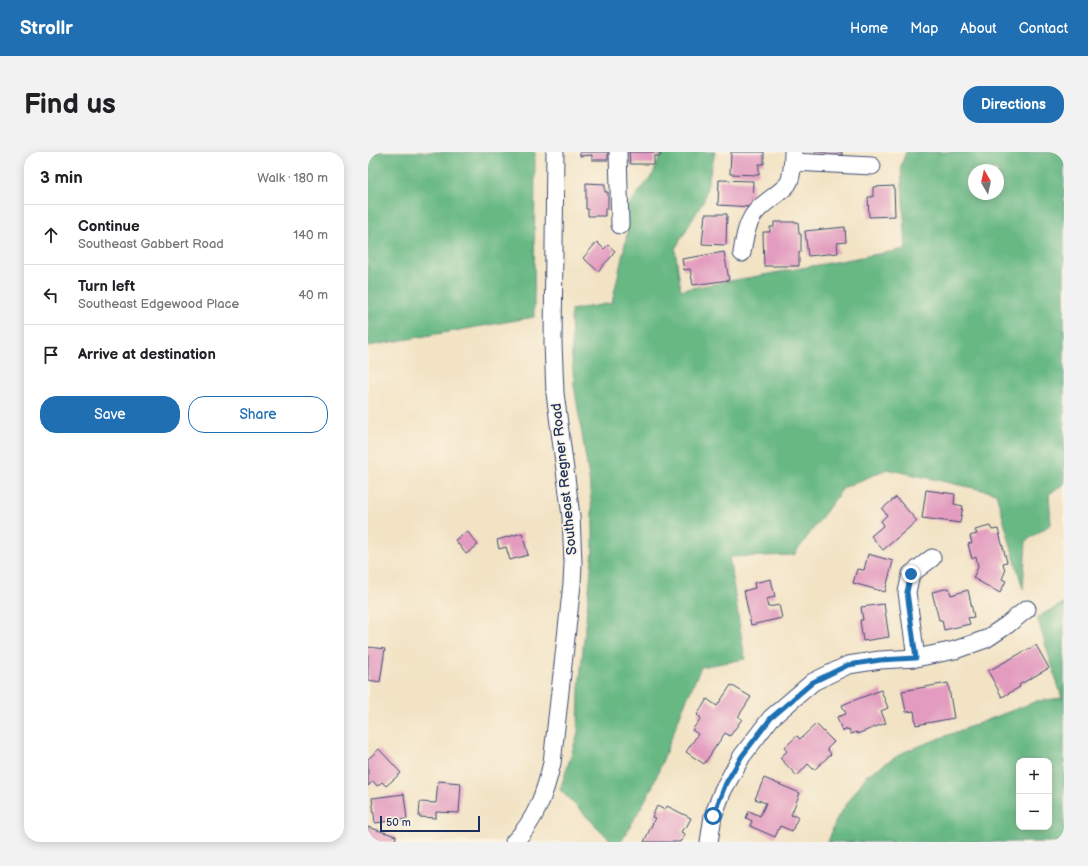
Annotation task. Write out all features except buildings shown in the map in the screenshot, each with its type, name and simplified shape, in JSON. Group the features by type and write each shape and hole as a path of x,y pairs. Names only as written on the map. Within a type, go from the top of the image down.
{"street":[{"name":"Southeast Regner Road","path":"514,842 528,826 536,813 548,782 552,763 573,563 573,540 570,508 555,393 553,343 555,152"},
{"path":"618,152 620,225"},
{"path":"742,253 746,230 753,216 763,204 788,185 793,157 872,166"},
{"path":"916,658 907,592 911,574 932,558"},
{"path":"709,842 713,816 726,783 742,756 771,718 813,682 848,665 880,660 916,658 955,650 986,639 1027,609"}],"green space":[{"path":"368,152 535,152 534,317 368,346"},
{"path":"662,152 715,152 704,200 675,249 681,290 906,249 901,166 906,152 1064,152 1064,484 1049,494 1051,524 1026,541 1023,589 996,493 887,469 843,488 794,555 729,557 745,659 701,667 683,708 652,788 621,842 612,842 560,790 578,733 579,688 593,550 593,527 589,477 574,385 571,310 612,303 627,235 628,206 653,174"},
{"path":"1064,603 1064,842 828,842 837,818 867,775 904,752 1037,701 1062,698 1037,617"}],"route":[{"path":"713,816 726,783 742,756 771,718 813,682 848,665 880,660 916,658 907,592 911,574"}]}
